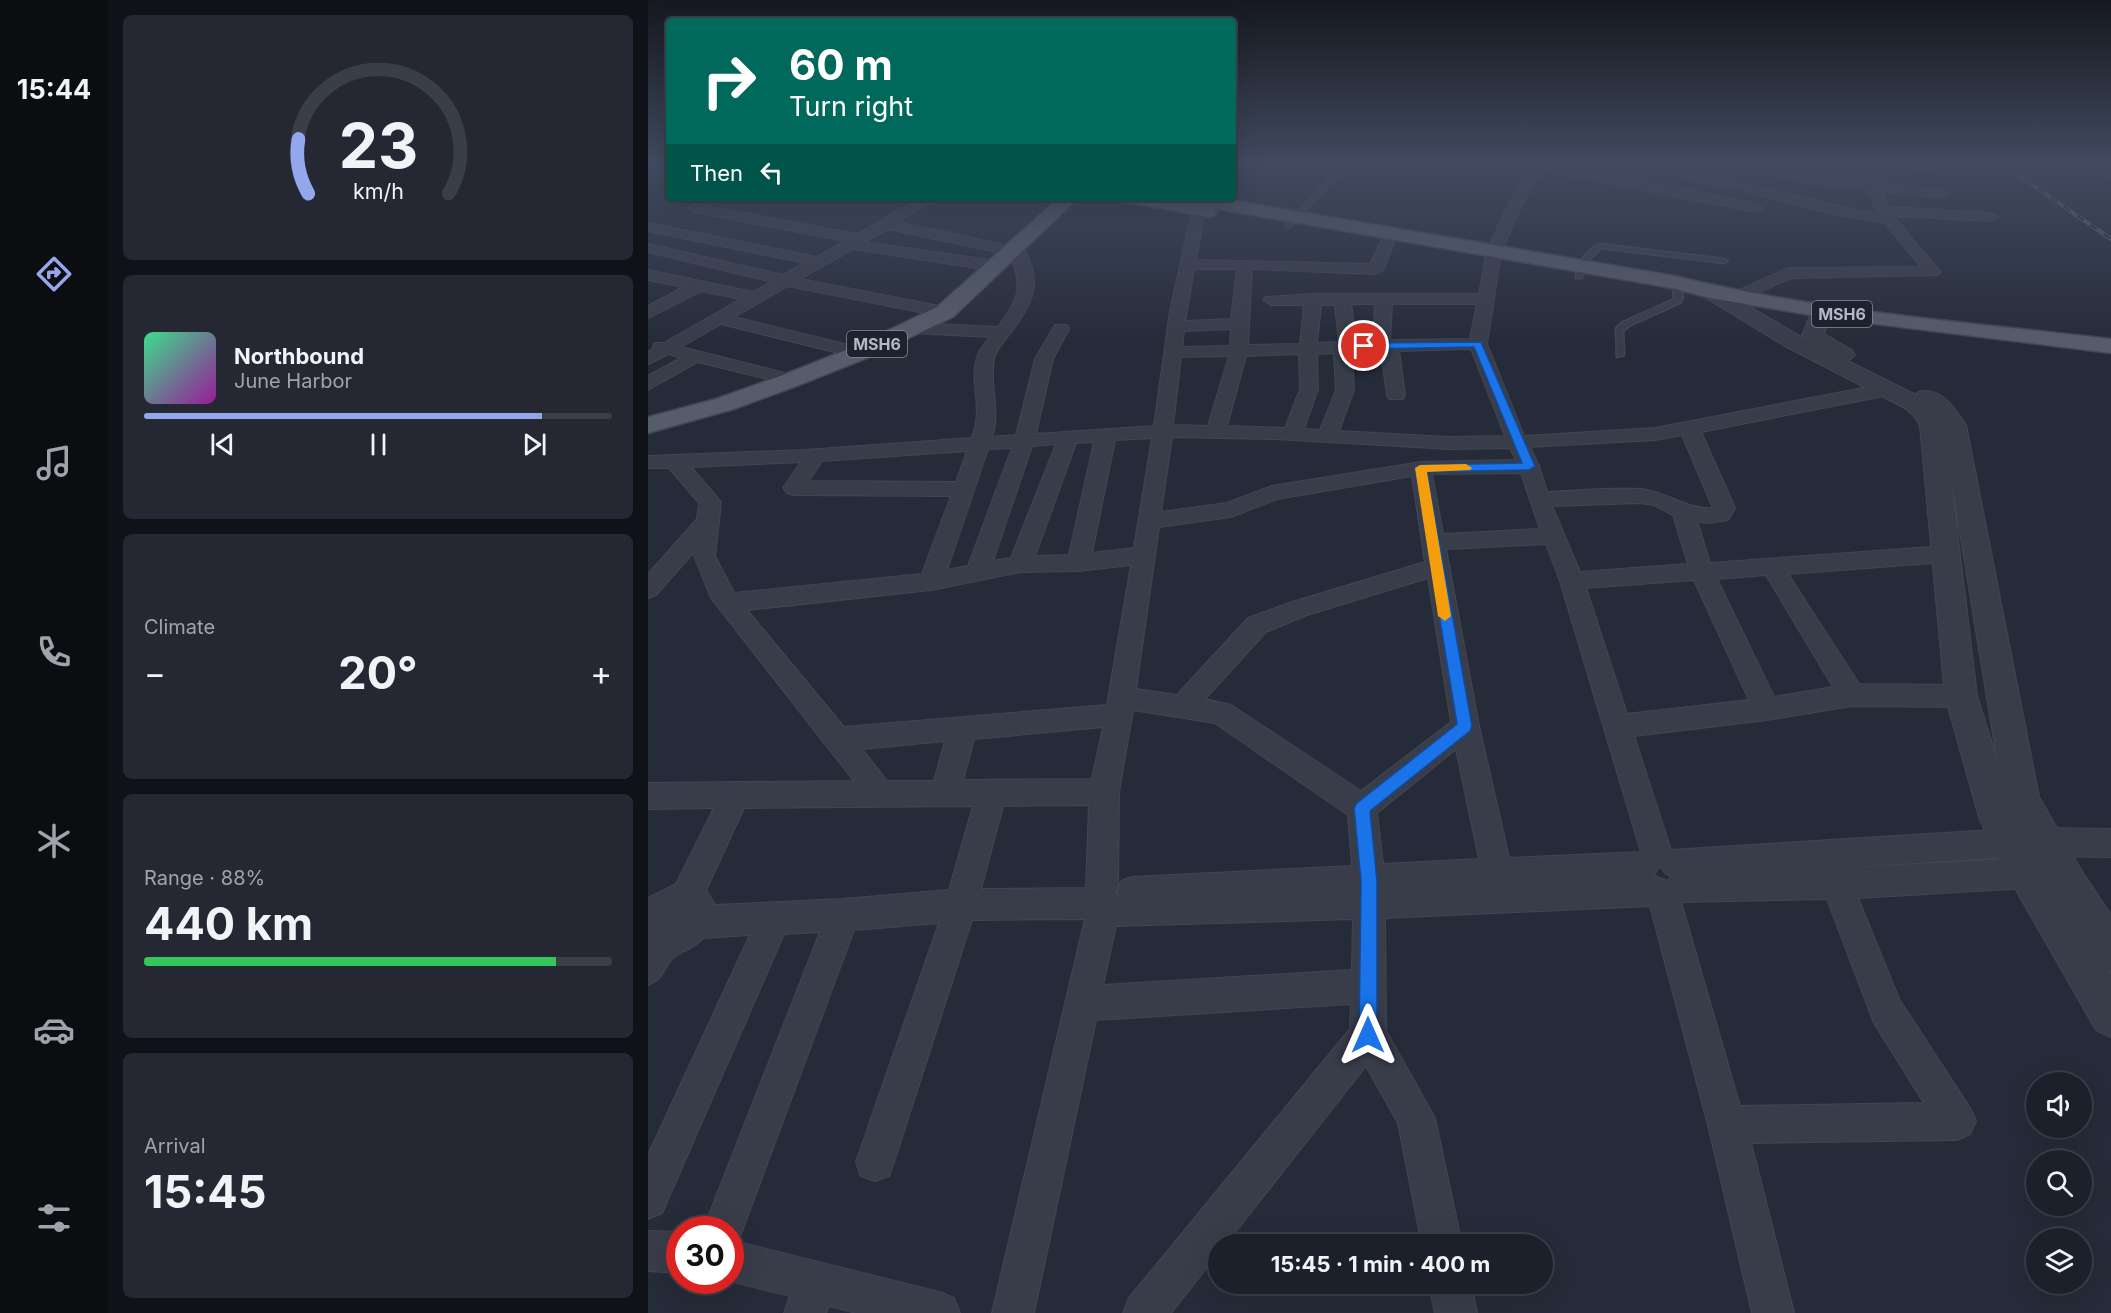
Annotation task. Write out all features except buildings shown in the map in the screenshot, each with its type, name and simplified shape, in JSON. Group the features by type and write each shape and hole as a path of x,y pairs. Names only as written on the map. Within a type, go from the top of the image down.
{"main road":[{"name":"MSH6","path":"648,425 725,404 791,380 859,352 945,312 1043,222"},
{"name":"MSH6","path":"1293,222 1387,243 1493,257"},
{"name":"MSH6","path":"1294,222 1821,311 2111,346"}],"street":[{"path":"740,222 996,266"},
{"path":"648,360 889,222"},
{"path":"1012,1313 1104,902 1104,792 1120,706 1163,431 1176,327 1188,264 1191,222"},
{"path":"1510,222 1493,257 1478,344 1517,442 1529,466 1539,499 1572,581 1617,727 1662,876 1773,1313"},
{"path":"1699,290 1788,273 1933,272 1893,222"},
{"path":"886,224 1014,249 1027,291 1023,302 988,352 985,361 988,416 931,582"},
{"path":"650,228 820,262"},
{"path":"1188,264 1376,269 1387,243"},
{"path":"648,249 787,281 945,312"},
{"path":"1216,432 1239,351 1239,324 1245,264"},
{"path":"648,275 757,298"},
{"path":"648,296 676,281"},
{"path":"648,313 699,286"},
{"path":"1699,290 1803,339 1834,351 1929,399 1943,410 1954,424 2022,800 2043,842 2111,951"},
{"path":"1292,434 1309,390 1308,350 1313,299"},
{"path":"1328,436 1345,390 1346,346 1342,299"},
{"path":"1384,299 1385,345 1396,395"},
{"path":"1271,300 1486,299"},
{"path":"1803,339 1814,335 1821,311"},
{"path":"721,319 859,352"},
{"path":"1176,327 1239,324"},
{"path":"912,328 1002,332"},
{"path":"977,573 1025,439 1042,364 1061,329"},
{"path":"1803,339 1884,390 1920,408 1932,426 1961,696 1997,817 2009,843 2111,1016"},
{"path":"648,344 791,380"},
{"path":"1173,352 1478,344"},
{"path":"648,384 696,356"},
{"path":"657,463 816,455 1163,431 1292,434 1449,443 1517,442 1655,434 1884,390"},
{"path":"1539,499 1640,496 1659,499 1683,511 1720,515 1724,508 1689,428"},
{"path":"1079,563 1106,434"},
{"path":"1020,564 1069,436"},
{"path":"816,455 794,488 964,489"},
{"path":"657,463 710,502 704,556 719,592 880,794"},
{"path":"1149,521 1217,513 1242,507 1278,491 1420,468 1529,466"},
{"path":"1420,468 1465,726 1497,872"},
{"path":"1683,511 1702,573 1767,709"},
{"path":"648,589 708,521"},
{"path":"1432,542 1554,536"},
{"path":"1572,581 1946,554"},
{"path":"727,603 931,582 1020,564 1079,563 1144,555"},
{"path":"1183,706 1257,625 1299,609 1436,567"},
{"path":"1773,568 1852,695"},
{"path":"1617,727 1767,709 1852,695 1961,696"},
{"path":"838,739 963,728 1120,706 1183,706 1221,713 1362,808"},
{"path":"1362,808 1465,726"},
{"path":"945,793 963,728"},
{"path":"875,1162 961,905 992,792"},
{"path":"648,796 1104,792"},
{"path":"650,936 681,937 736,795"},
{"path":"1362,808 1369,892 1368,1035 1416,1118 1440,1234"},
{"path":"2043,842 2111,843"},
{"path":"691,910 775,918 961,905 1369,892 1662,876 2009,843"},
{"path":"1369,892 1497,872 1662,876 1837,884 2027,873"},
{"path":"1727,1125 1957,1121 1886,1011 1837,884"},
{"path":"728,1216 843,915"},
{"path":"648,1199 775,918"},
{"path":"1082,1004 1368,986"},
{"path":"1144,1313 1368,1035"},
{"path":"648,1251 666,1252"},
{"path":"744,1267 811,1298 939,1313"},
{"path":"1452,1294 1456,1313"}],"lane":[{"path":"1580,271 1600,246 1724,261"},
{"path":"1620,355 1619,330 1626,324 1699,290"}],"railway":[{"path":"2087,222 2111,239"}],"slow traffic":[{"path":"1445,616 1420,468 1466,468"}],"route":[{"path":"1364,346 1478,344 1517,442 1529,466 1420,468 1465,726 1362,808 1369,881 1368,1035"}]}
